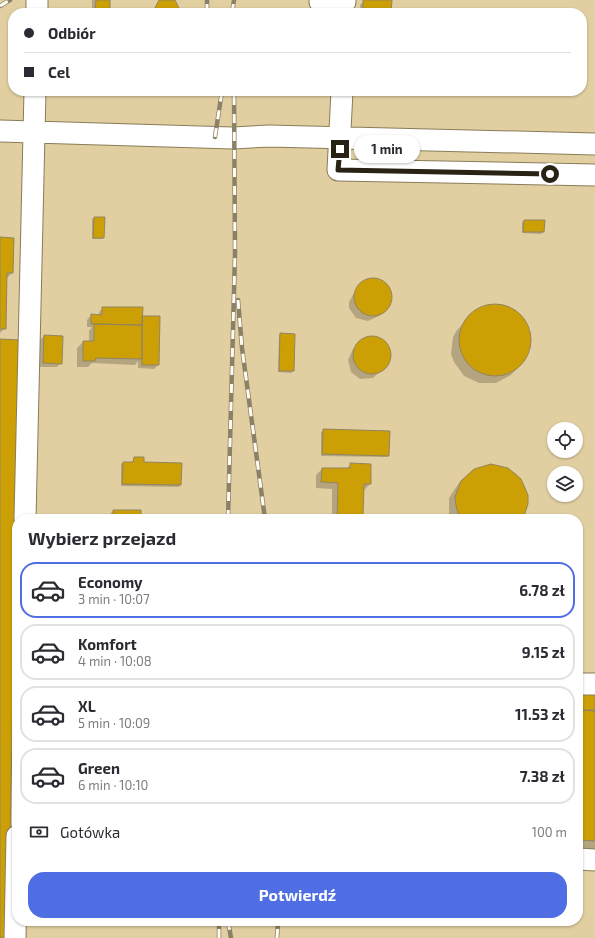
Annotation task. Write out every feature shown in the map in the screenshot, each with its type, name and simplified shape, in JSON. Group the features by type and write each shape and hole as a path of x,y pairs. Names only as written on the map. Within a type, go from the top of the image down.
{"lane":[{"path":"320,2 345,5"},
{"path":"25,514 35,96"},
{"path":"342,96 338,170 595,175"},
{"path":"0,130 233,138 269,136 595,144"},
{"path":"583,684 595,684"},
{"path":"583,859 595,860"},
{"path":"14,926 14,938"}],"shaded area":[{"path":"0,0 595,0 595,938 0,938"}],"building":[{"path":"96,0 110,0 110,8 95,8"},
{"path":"159,0 175,0 179,8 155,8"},
{"path":"363,0 392,0 391,8 363,8"},
{"path":"94,217 105,217 104,238 93,238"},
{"path":"524,220 545,220 544,232 523,232"},
{"path":"0,237 14,238 13,273 7,273 6,329 0,329"},
{"path":"373,278 386,284 392,297 386,310 373,316 360,310 354,297 360,284"},
{"path":"488,304 502,304 509,306 521,314 529,326 531,340 529,354 521,366 509,374 502,376 488,376 481,374 469,366 461,354 459,347 459,333 461,326 469,314 481,306"},
{"path":"102,307 143,307 142,325 91,324 91,314 102,315"},
{"path":"142,316 160,316 159,365 142,365"},
{"path":"94,324 142,325 142,359 96,358 95,361 83,361 83,341 94,341"},
{"path":"280,333 295,334 294,371 279,371"},
{"path":"44,335 63,336 62,364 43,363"},
{"path":"372,336 382,339 388,345 391,355 388,365 382,371 372,374 362,371 356,365 353,355 356,345 362,339"},
{"path":"0,339 20,340 17,514 12,514 12,739 8,938 0,938"},
{"path":"323,429 390,431 389,456 322,454"},
{"path":"134,457 144,457 144,462 182,463 181,485 122,484 123,462 133,462"},
{"path":"350,463 371,464 371,484 364,484 363,514 337,514 338,483 321,482 322,468 350,468"},
{"path":"491,464 508,468 521,479 528,495 528,504 525,514 458,514 455,497 461,481 474,469"},
{"path":"113,510 141,510 141,514 113,514"},
{"path":"583,694 595,694 595,710 583,710"},
{"path":"583,710 595,711 595,841 583,840"}],"railway":[{"path":"0,6 10,0"},
{"path":"207,0 207,8"},
{"path":"233,8 234,0"},
{"path":"215,137 221,96"},
{"path":"228,514 235,254 234,96"},
{"path":"238,300 242,348 264,514"},
{"path":"219,926 219,938"},
{"path":"229,926 231,938"},
{"path":"277,938 278,926"}],"route":[{"path":"340,149 338,170 550,174"}]}
